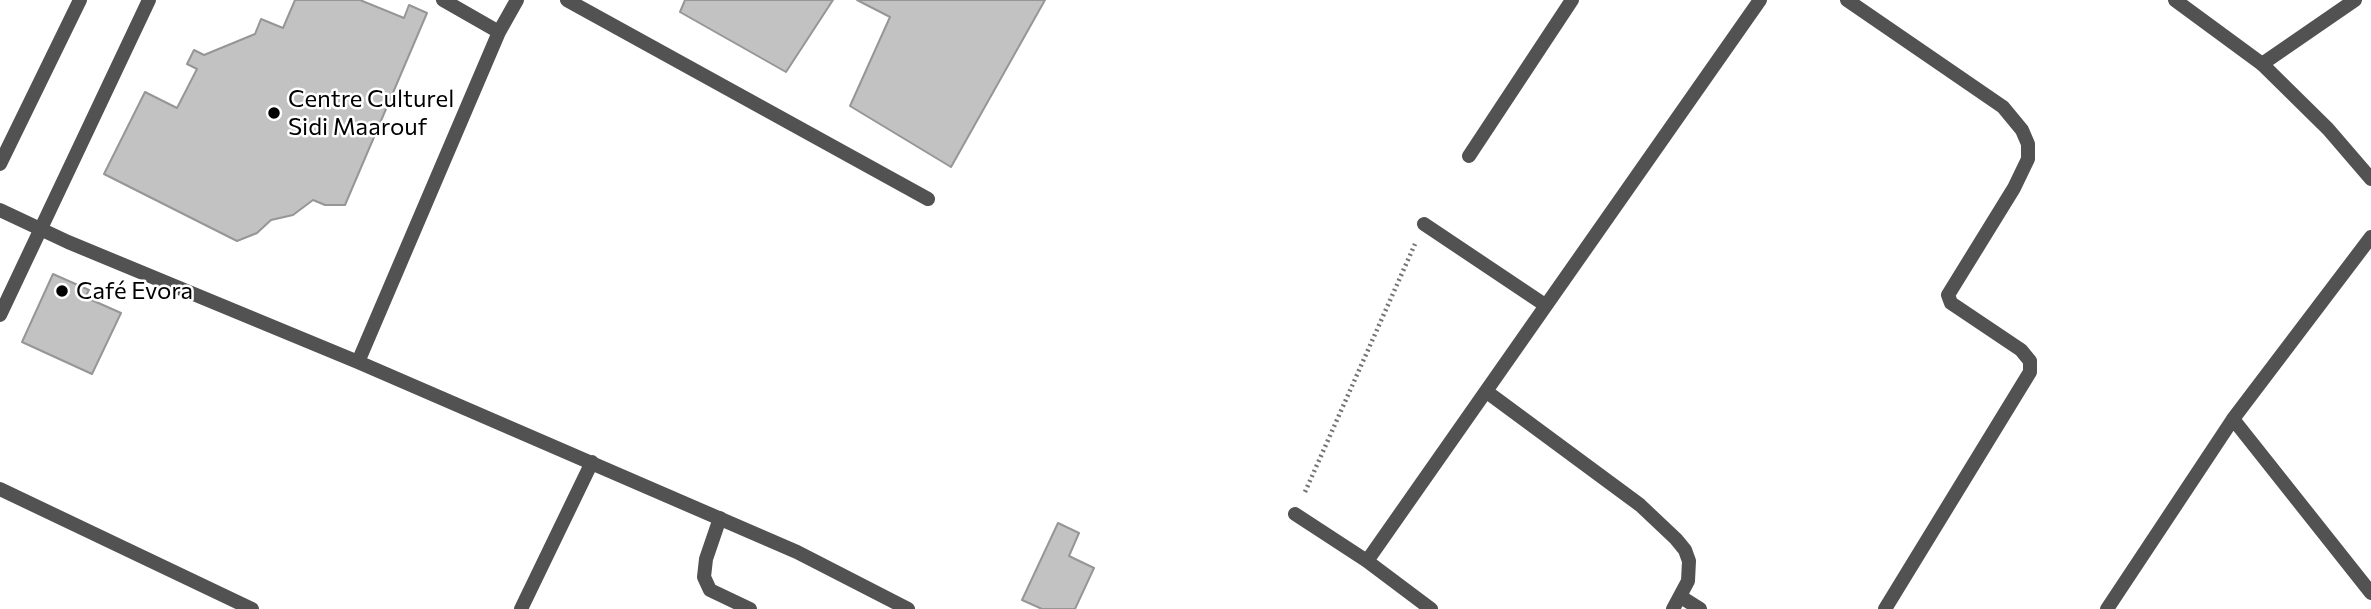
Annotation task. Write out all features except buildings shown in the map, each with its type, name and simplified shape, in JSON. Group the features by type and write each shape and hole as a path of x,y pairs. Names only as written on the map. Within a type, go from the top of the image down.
{"street":[{"path":"0,164 80,0"},
{"path":"0,315 149,0"},
{"path":"443,0 499,32"},
{"path":"358,362 499,32 517,0"},
{"path":"567,0 929,199"},
{"path":"1469,156 1572,0"},
{"path":"1367,561 1760,0"},
{"path":"1847,0 2003,107 2022,131 2028,144 2028,159 2014,188 1948,295 1951,303 2021,350 2030,361 2030,372 1885,609"},
{"path":"2175,0 2262,64 2328,129 2371,179"},
{"path":"2262,64 2355,0"},
{"path":"0,210 720,518 797,552 908,609"},
{"path":"1424,224 1545,305"},
{"path":"2106,609 2233,419 2371,237"},
{"path":"1487,392 1640,505 1676,539 1685,550 1689,561 1688,580 1677,603 1700,609"},
{"path":"2233,419 2371,593"},
{"path":"521,609 592,462"},
{"path":"0,488 252,609"},
{"path":"1295,514 1367,561 1431,609"},
{"path":"720,518 706,559 704,577 710,590 750,609"}],"path":[{"path":"1295,514 1424,224"}],"place":[{"name":"Centre Culturel Sidi Maarouf","path":"274,113"},
{"name":"Café Evora","path":"62,291"}]}
